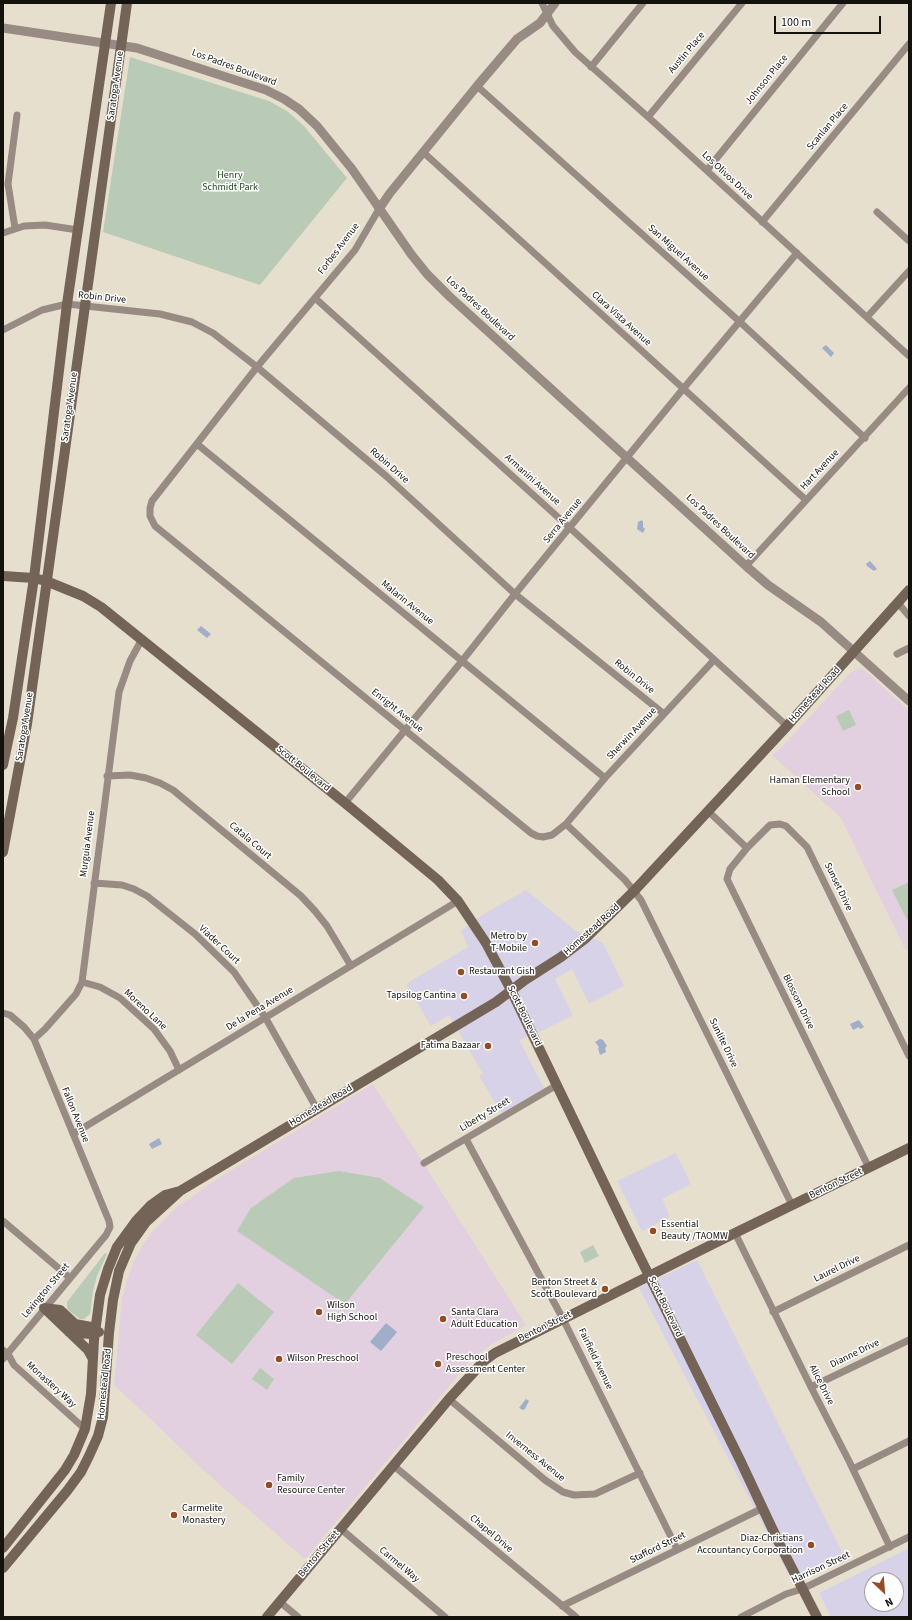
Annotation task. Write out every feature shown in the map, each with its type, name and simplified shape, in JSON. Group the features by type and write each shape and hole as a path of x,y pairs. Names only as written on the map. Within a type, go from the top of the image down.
{"main road":[{"name":"Saratoga Avenue","path":"3,765 13,718 34,578 67,304 111,3"},
{"name":"Saratoga Avenue","path":"3,852 7,809 27,724 127,3"},
{"name":"Scott Boulevard","path":"3,576 34,578 46,581 83,596 101,607 345,803 438,880 458,901 486,943 511,990 802,1590 817,1617"},
{"name":"Homestead Road","path":"3,1568 81,1472 98,1436 102,1417 113,1300 119,1271 131,1244 146,1222 180,1191 496,1002 525,980 580,943 634,891 825,685 909,590"},
{"name":"Benton Street","path":"267,1617 450,1399 484,1361 495,1353 909,1148"},
{"name":"Homestead Road","path":"3,1548 65,1470 74,1455 85,1429 91,1394 95,1331 100,1295 108,1268 118,1247 136,1221 152,1205 165,1195 180,1191"},
{"path":"44,1308 60,1310 75,1324 91,1327 95,1331 109,1333"},
{"path":"44,1308 88,1350 93,1360"},
{"path":"69,1332 90,1334 95,1331"}],"street":[{"name":"Los Olivos Drive","path":"542,3 553,26 564,40 591,67 648,117 909,356"},
{"name":"Forbes Avenue","path":"150,516 152,500 257,367 355,250 389,194 477,86 518,39 540,23 555,3"},
{"path":"591,67 643,3"},
{"name":"Austin Place","path":"648,117 742,3"},
{"name":"Johnson Place","path":"706,170 843,3"},
{"name":"Los Padres Boulevard","path":"3,28 137,48 247,83 294,105 316,126 343,158 411,254 427,274 449,296 628,457 746,566 768,585 821,622 909,701"},
{"name":"Scanlan Place","path":"762,222 909,44"},
{"name":"San Miguel Avenue","path":"477,86 740,322 865,438"},
{"path":"15,228 8,184 17,115"},
{"name":"Clara Vista Avenue","path":"423,152 806,500"},
{"path":"877,212 909,241"},
{"path":"3,233 15,228 45,225 78,230"},
{"name":"Serra Avenue","path":"345,803 683,389 797,253"},
{"path":"867,318 909,272"},
{"name":"Armanini Avenue","path":"315,298 787,726"},
{"name":"Robin Drive","path":"3,330 42,310 67,304 160,314 192,322 213,333 257,367 386,476 515,594 664,714"},
{"name":"Hart Avenue","path":"746,566 865,438 909,388"},
{"name":"Malarin Avenue","path":"197,444 605,778"},
{"name":"Enright Avenue","path":"150,516 155,526 531,833 543,837 552,835 566,824"},
{"path":"898,603 909,616"},
{"name":"Murguia Avenue","path":"34,1039 45,1029 76,994 82,982 107,776 119,692 125,672 142,639"},
{"path":"897,654 909,648"},
{"name":"Sherwin Avenue","path":"566,824 605,778 714,660"},
{"name":"Catala Court","path":"107,776 130,775 146,778 173,790 301,896 327,926 351,966"},
{"path":"708,811 747,848"},
{"path":"566,824 612,867 634,891"},
{"name":"Sunset Drive","path":"747,848 770,825 780,824 792,830 807,848 909,1056"},
{"name":"Blossom Drive","path":"747,848 730,869 727,879 869,1168"},
{"name":"Viader Court","path":"94,883 122,886 134,889 147,896 195,934 234,972 265,1017 317,1109"},
{"name":"Sunlite Drive","path":"634,891 646,910 792,1205"},
{"name":"De la Pena Avenue","path":"73,1134 458,901"},
{"name":"Moreno Lane","path":"82,982 100,987 120,998 154,1029 170,1051 179,1070"},
{"name":"Fallon Avenue","path":"3,1013 10,1015 24,1027 34,1039 109,1221 110,1227 106,1235"},
{"name":"Liberty Street","path":"424,1163 557,1085"},
{"name":"Fairfield Avenue","path":"466,1139 563,1319 677,1549"},
{"path":"3,1221 70,1278"},
{"name":"Alice Drive","path":"735,1233 773,1312 853,1469 890,1547"},
{"name":"Lexington Street","path":"5,1354 106,1235"},
{"name":"Laurel Drive","path":"773,1312 909,1245"},
{"name":"Dianne Drive","path":"811,1387 909,1340"},
{"name":"Monastery Way","path":"5,1354 14,1365 85,1429"},
{"name":"Inverness Avenue","path":"450,1399 545,1480 562,1492 574,1495 595,1494 640,1473"},
{"path":"853,1469 909,1441"},
{"name":"Chapel Drive","path":"394,1466 576,1617"},
{"name":"Stafford Street","path":"562,1606 763,1508"},
{"name":"Carmel Way","path":"341,1529 445,1617"},
{"name":"Harrison Street","path":"741,1617 786,1594 802,1590 909,1537"},
{"path":"280,1602 298,1617"}],"shaded area":[{"name":"Haman Elementary School","path":"860,668 909,711 909,949 906,951 841,818 772,755 780,749 851,672"},
{"path":"526,890 576,931 603,943 624,986 589,1004 572,969 555,979 573,1015 542,1031 519,1040 544,1088 502,1114 479,1076 483,1074 449,1015 431,1026 406,984 468,947 461,931 482,915"},
{"name":"Wilson High School","path":"373,1084 526,1325 490,1345 469,1362 305,1559 201,1468 114,1385 122,1298 135,1259 144,1243 152,1232 177,1207 220,1177"},
{"path":"676,1153 691,1184 662,1199 670,1217 642,1231 617,1181"},
{"path":"697,1260 845,1558 793,1582 639,1288"},
{"path":"909,1548 909,1617 831,1617 819,1593"}],"green space":[{"name":"Henry Schmidt Park","path":"130,57 269,101 287,111 304,126 347,178 260,285 103,232"},
{"path":"849,710 856,725 843,731 836,716"},
{"path":"909,882 909,919 907,920 892,890"},
{"path":"339,1171 380,1178 424,1207 345,1304 237,1231 251,1208 294,1178"},
{"path":"593,1245 599,1256 585,1263 580,1252"},
{"path":"105,1253 107,1254 97,1276 93,1291 90,1314 84,1319 80,1319 68,1310 67,1302"},
{"path":"238,1283 274,1312 232,1364 196,1335"},
{"path":"260,1368 274,1379 267,1390 252,1379"}],"water":[{"path":"826,345 834,353 831,357 822,348"},
{"path":"642,520 643,527 645,529 643,533 637,529 638,522"},
{"path":"870,561 877,569 874,571 866,564"},
{"path":"201,626 211,634 207,638 197,630"},
{"path":"859,1020 864,1027 860,1029 859,1027 853,1030 850,1024"},
{"path":"600,1039 603,1040 607,1046 605,1048 606,1052 600,1055 599,1047 595,1042"},
{"path":"159,1138 162,1144 152,1149 149,1144"},
{"path":"386,1323 397,1332 381,1351 370,1342"},
{"path":"526,1399 529,1401 525,1409 523,1410 519,1408"}],"place":[{"name":"Haman Elementary School","path":"858,787"},
{"name":"Metro by T-Mobile","path":"535,943"},
{"name":"Restaurant Gish","path":"461,972"},
{"name":"Tapsilog Cantina","path":"464,996"},
{"name":"Fatima Bazaar","path":"488,1046"},
{"name":"Essential Beauty /TAOMW","path":"653,1231"},
{"name":"Benton Street & Scott Boulevard","path":"605,1289"},
{"name":"Wilson High School","path":"319,1312"},
{"name":"Santa Clara Adult Education","path":"443,1319"},
{"name":"Wilson Preschool","path":"279,1359"},
{"name":"Preschool Assessment Center","path":"438,1364"},
{"name":"Family Resource Center","path":"269,1485"},
{"name":"Carmelite Monastery","path":"174,1515"},
{"name":"Diaz-Christians Accountancy Corporation","path":"811,1545"}]}
